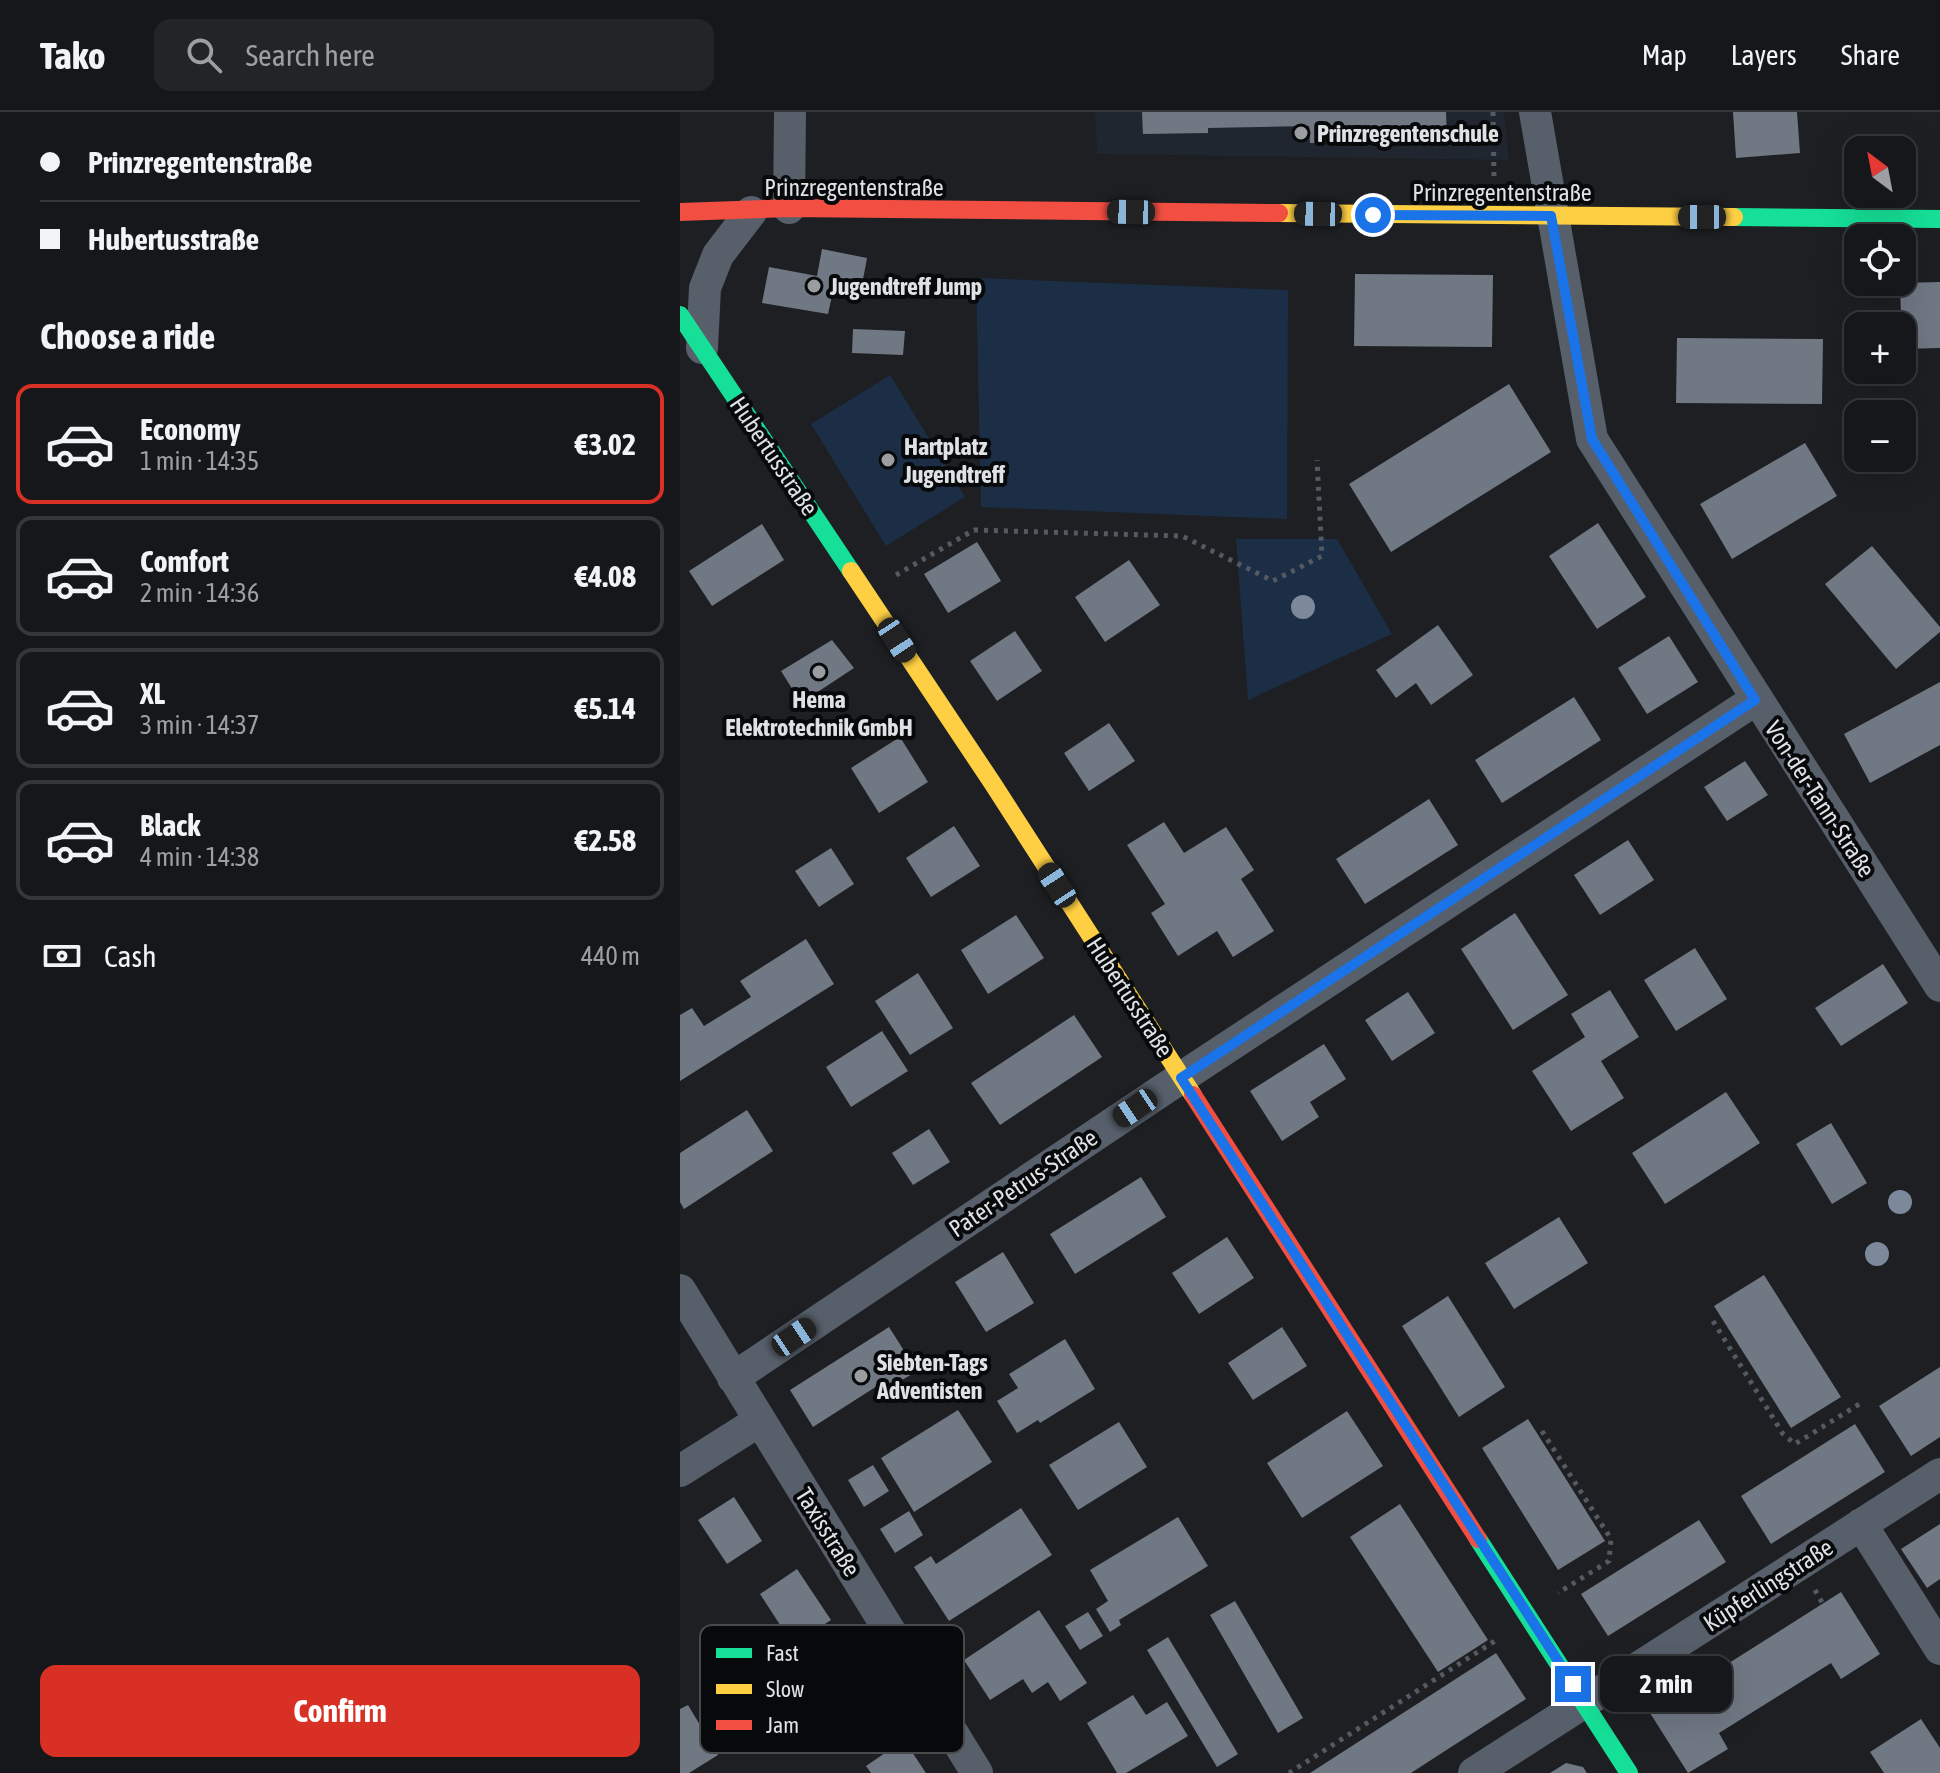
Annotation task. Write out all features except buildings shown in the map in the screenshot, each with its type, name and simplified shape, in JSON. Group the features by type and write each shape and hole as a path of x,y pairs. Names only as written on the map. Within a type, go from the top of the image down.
{"main road":[{"name":"Prinzregentenstraße","path":"680,212 751,212 789,208 1940,219"},
{"name":"Hubertusstraße","path":"680,315 993,784 1629,1773"}],"street":[{"path":"789,208 790,112"},
{"name":"Von-der-Tann-Straße","path":"1535,112 1592,439 1755,700 1940,986"},
{"path":"702,348 705,288 718,255 751,212"},
{"name":"Pater-Petrus-Straße","path":"733,1378 1755,700"},
{"name":"Taxisstraße","path":"680,1290 885,1625"},
{"path":"680,1471 759,1421"},
{"name":"Küpferlingstraße","path":"1474,1773 1940,1474"},
{"path":"1861,1524 1940,1649"},
{"name":"Taxisstraße","path":"964,1752 977,1773"}],"path":[{"path":"1493,112 1494,177"},
{"path":"865,592 974,530 1182,536 1273,581 1322,556 1317,460"},
{"path":"1713,1321 1783,1434 1795,1444 1861,1403"},
{"path":"1542,1431 1611,1539 1609,1561 1549,1598"},
{"path":"1289,1773 1530,1619"}],"shaded area":[{"name":"Prinzregentenschule","path":"1095,112 1504,112 1509,160 1097,154"},
{"path":"976,278 1288,290 1287,519 981,507"},
{"name":"Hartplatz Jugendtreff","path":"890,375 965,497 886,546 811,424"},
{"path":"1236,539 1337,539 1392,634 1248,700"}],"traffic: fast":[{"path":"1734,217 1940,219"},
{"path":"680,315 851,571"},
{"path":"1478,1539 1629,1773"}],"traffic: slow":[{"path":"1279,213 1734,217"},
{"path":"851,571 993,784 1193,1095"}],"traffic: jam":[{"path":"680,212 789,208 1279,213"},
{"path":"1193,1095 1478,1539"}],"place":[{"name":"Prinzregentenschule","path":"1301,133"},
{"name":"Jugendtreff Jump","path":"814,286"},
{"name":"Hartplatz Jugendtreff","path":"888,460"},
{"name":"Hema Elektrotechnik GmbH","path":"819,672"},
{"name":"Siebten-Tags Adventisten","path":"861,1376"}],"route":[{"path":"1373,215 1551,216 1592,439 1755,700 1181,1078 1573,1684"}]}
